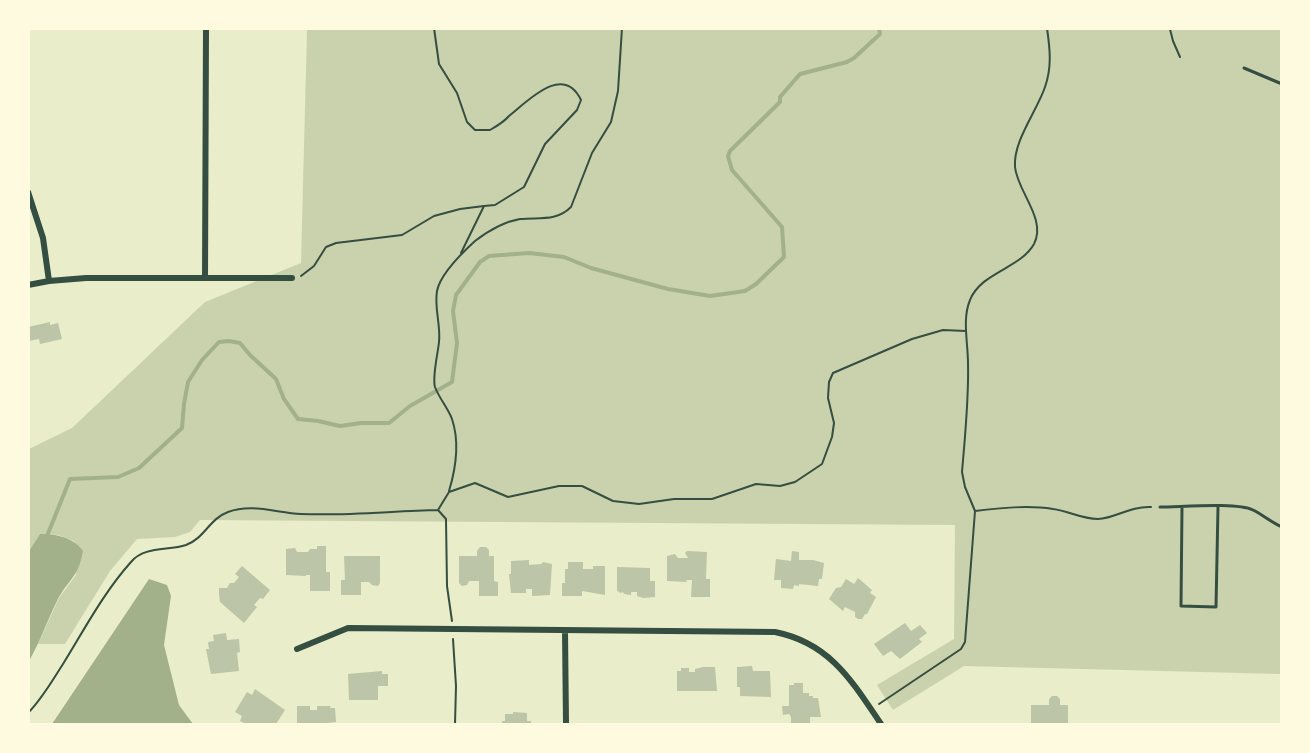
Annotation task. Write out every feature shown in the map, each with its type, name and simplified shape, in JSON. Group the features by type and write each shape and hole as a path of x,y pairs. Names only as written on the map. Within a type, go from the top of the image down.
{"street":[{"path":"205,278 207,28"},
{"path":"28,192 43,238 49,281"},
{"path":"28,285 86,278 292,278"},
{"path":"297,649 348,628 763,631 784,634 808,643 838,665 881,724"},
{"path":"565,631 566,724"}],"lane":[{"path":"1244,68 1281,84"},
{"path":"1160,507 1240,506 1253,509 1281,526"},
{"path":"1182,507 1181,606 1216,607 1218,507"}],"path":[{"path":"292,278 299,278 314,266 326,247 336,243 402,235 434,216 460,209 495,205 524,187 545,144 577,110 580,100 577,92 566,85 549,85 490,130 475,130 467,123 457,93 439,64 434,28"},
{"path":"460,256 498,225 519,219 555,218 564,214 571,207 592,153 611,122 618,91 622,28"},
{"path":"877,706 961,649 965,642 975,511 964,487 963,472 968,362 966,331 969,300 976,289 1028,253 1035,242 1037,225 1015,168 1015,152 1046,85 1050,53 1047,28"},
{"path":"1165,28 1180,28"},
{"path":"1170,29 1180,57"},
{"path":"438,510 449,492 455,469 456,439 452,418 434,385 439,336 437,289 460,256 484,206"},
{"path":"449,492 475,483 508,497 559,486 582,486 613,501 639,504 674,499 712,499 756,484 780,486 795,482 822,464 832,437 834,423 828,398 829,382 833,374 912,339 943,330 966,331"},
{"path":"975,511 1034,507 1056,509 1076,517 1100,519 1138,507 1160,507"},
{"path":"28,713 50,684 118,576 133,559 143,552 188,544 202,535 212,520 229,511 258,508 300,514 438,510"},
{"path":"438,510 446,519 447,586 453,629 456,686 455,724"}],"shaded area":[{"path":"307,29 1281,29 1281,674 964,666 893,710 877,685 954,639 955,525 200,520 190,532 175,537 137,539 110,571 65,644 38,644 59,598 76,575 74,541 58,535 40,534 29,551 29,449 72,428 205,302 301,263"},
{"path":"40,534 64,537 74,542 83,551 78,568 57,601 29,661 29,551"},
{"path":"149,579 167,585 171,596 164,645 179,705 193,724 52,724"}],"building":[{"path":"50,322 50,325 58,323 62,339 40,344 39,339 28,341 28,327"},
{"path":"317,546 326,546 326,572 330,572 330,591 310,591 310,575 286,575 286,549 295,548 297,552 308,552 310,549 317,549"},
{"path":"480,547 486,547 489,550 489,556 494,556 494,581 498,582 498,596 479,596 479,581 469,581 467,585 462,586 459,583 459,556 477,556"},
{"path":"687,551 707,552 706,579 710,579 710,597 691,597 692,580 667,581 667,556 675,554 678,558 688,558 685,553"},
{"path":"792,551 799,552 799,560 824,563 822,579 819,579 818,586 799,584 799,586 794,585 793,589 781,588 781,580 774,580 776,559 791,561"},
{"path":"344,556 380,556 378,586 369,582 361,582 361,595 341,595 341,580 345,580"},
{"path":"529,560 529,565 543,562 552,564 550,595 532,596 532,589 526,589 526,593 511,593 509,574 511,574 511,561"},
{"path":"568,562 583,562 583,569 605,566 605,595 582,591 582,596 562,596 562,583 565,583 565,569 568,569"},
{"path":"242,566 270,590 254,605 257,607 244,623 220,602 219,594 219,588 227,588 239,577 235,574"},
{"path":"617,567 650,568 650,581 655,581 655,597 643,598 637,596 637,592 631,592 631,595 617,591"},
{"path":"858,578 872,590 870,593 876,597 862,619 855,617 855,612 845,607 843,611 829,599 846,579 854,584"},
{"path":"905,623 911,631 920,625 927,633 919,639 922,642 900,659 891,651 883,656 874,644"},
{"path":"226,633 227,640 239,639 240,652 237,653 239,671 211,674 206,649 209,649 208,642 214,641 213,635"},
{"path":"752,666 753,671 770,671 771,697 740,696 740,687 737,687 737,667"},
{"path":"715,667 717,691 677,691 677,671 681,671 681,668 689,668 689,672 695,672 695,669"},
{"path":"382,671 382,674 388,674 388,686 378,686 378,700 349,700 348,674"},
{"path":"794,683 803,683 803,693 809,693 809,696 818,698 821,717 810,717 810,724 791,724 789,714 783,715 782,706 789,706 789,685 794,685"},
{"path":"255,689 285,710 276,724 246,724 240,721 242,716 235,712 247,692 252,695"},
{"path":"1052,696 1060,699 1060,705 1068,705 1068,724 1031,724 1031,705 1049,705 1049,699"},
{"path":"297,706 310,706 310,710 317,710 317,706 331,706 330,708 335,708 336,722 297,724"},
{"path":"513,712 527,713 527,721 531,721 531,724 502,724 502,721 505,721 505,714 513,714"}],"waterway":[{"path":"47,536 70,479 118,477 139,468 182,428 188,382 202,360 219,342 240,343 276,379 284,399 298,419 340,426 389,423 410,406 452,382 457,343 453,311 456,295 480,262 489,256 529,253 564,257 591,268 668,289 710,296 745,291 756,284 784,257 782,227 732,170 728,156 730,151 780,102 780,97 800,74 847,62 854,58 880,34 879,28"}]}
